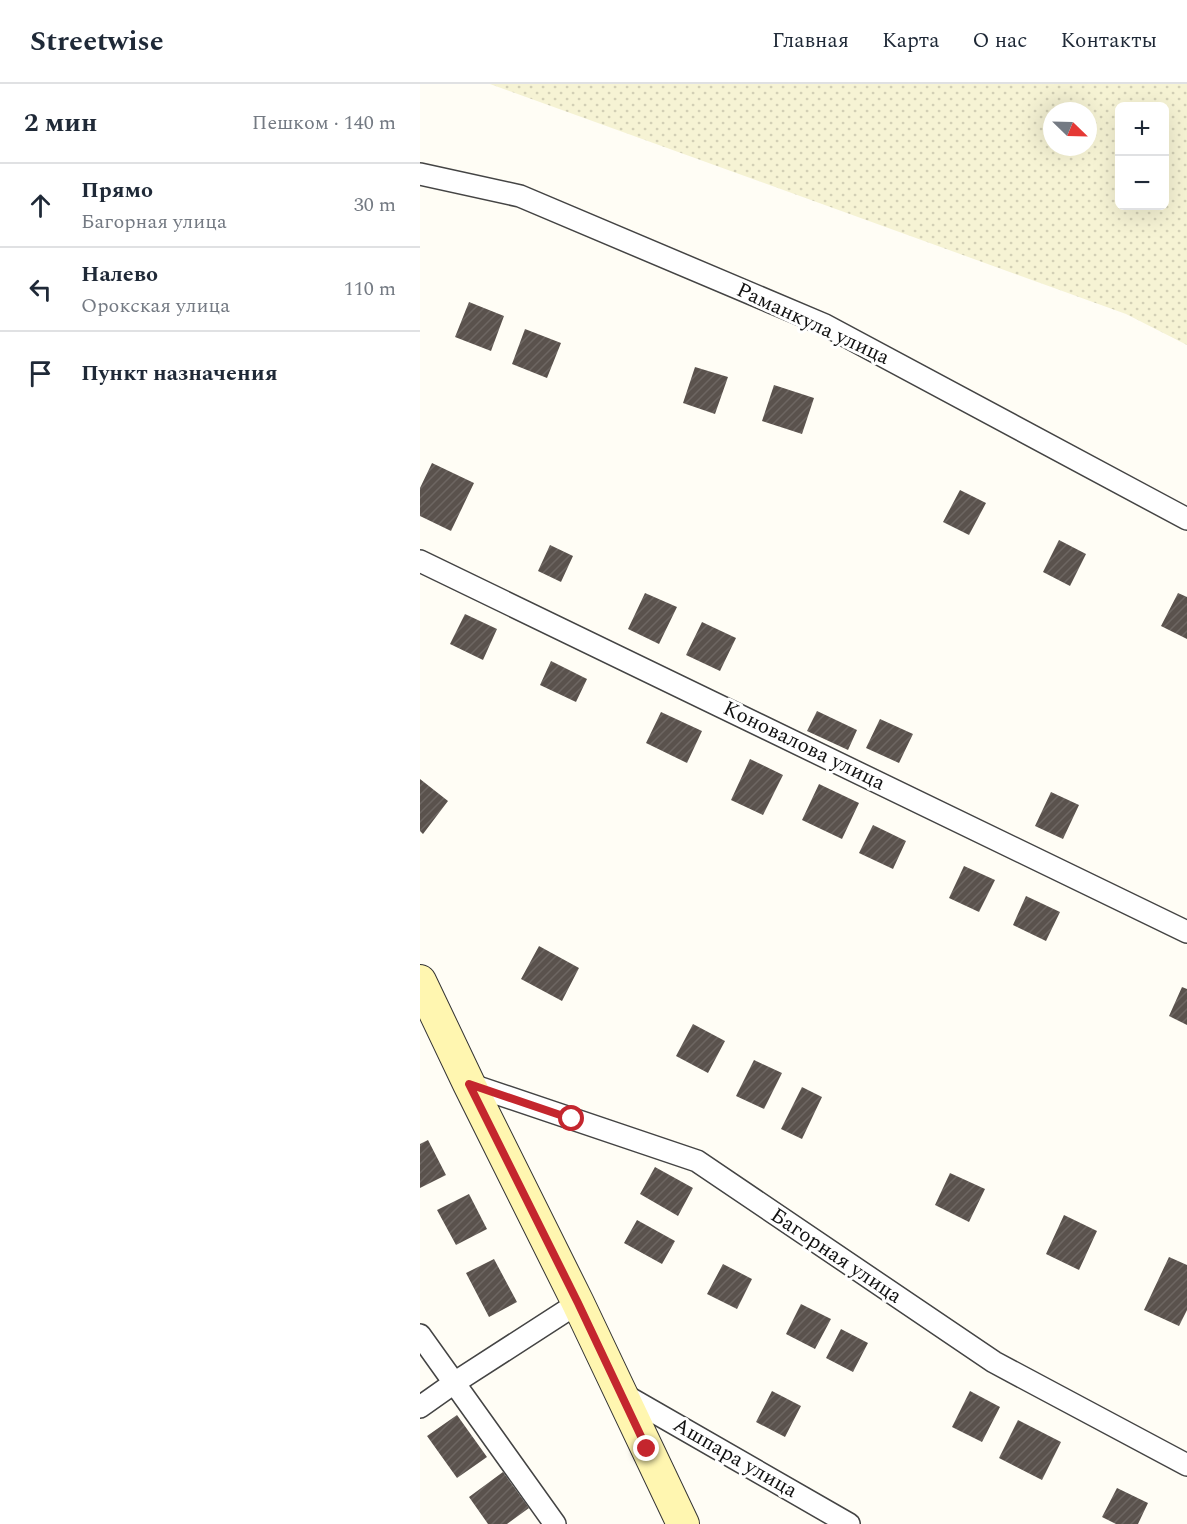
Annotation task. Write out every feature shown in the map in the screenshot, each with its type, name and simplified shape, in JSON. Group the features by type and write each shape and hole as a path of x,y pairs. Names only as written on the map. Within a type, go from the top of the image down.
{"street":[{"name":"Раманкула улица","path":"420,174 520,196 825,325 1187,519"},
{"name":"Коновалова улица","path":"420,561 1187,932"},
{"path":"420,981 578,1303 683,1524"},
{"name":"Багорная улица","path":"469,1084 697,1161 994,1362 1187,1465"},
{"path":"420,1407 578,1303"},
{"path":"420,1335 555,1524"},
{"name":"Ашпара улица","path":"620,1392 849,1524"}],"shaded area":[{"path":"490,84 1187,84 1187,345 1126,314"}],"building":[{"path":"469,302 504,316 491,351 455,337"},
{"path":"525,329 561,343 547,378 512,364"},
{"path":"695,367 728,377 715,414 683,403"},
{"path":"774,385 814,398 802,434 762,421"},
{"path":"432,463 474,483 451,531 420,516 420,488"},
{"path":"960,490 986,503 969,535 943,522"},
{"path":"1059,540 1086,554 1070,586 1043,572"},
{"path":"550,545 573,556 561,582 538,571"},
{"path":"645,593 677,607 659,644 628,629"},
{"path":"1178,593 1187,597 1187,639 1161,626"},
{"path":"465,614 497,629 483,660 450,644"},
{"path":"702,622 736,638 720,671 686,655"},
{"path":"551,661 587,679 576,702 540,685"},
{"path":"817,711 857,730 848,750 807,731"},
{"path":"661,712 702,731 687,763 646,743"},
{"path":"880,719 913,734 899,763 866,748"},
{"path":"750,759 783,775 763,815 731,800"},
{"path":"420,779 448,801 423,834 420,831"},
{"path":"819,784 859,803 842,839 802,820"},
{"path":"1051,792 1079,805 1063,839 1035,826"},
{"path":"873,825 906,841 893,869 859,853"},
{"path":"964,866 995,880 979,912 949,898"},
{"path":"1026,896 1060,912 1046,941 1013,925"},
{"path":"539,946 579,968 562,1001 521,979"},
{"path":"1182,987 1187,989 1187,1025 1169,1016"},
{"path":"693,1024 725,1041 708,1073 676,1056"},
{"path":"754,1060 782,1073 764,1109 736,1096"},
{"path":"802,1087 822,1097 802,1139 781,1129"},
{"path":"428,1140 446,1175 420,1188 420,1144"},
{"path":"655,1167 693,1188 678,1216 640,1194"},
{"path":"950,1173 985,1189 969,1222 935,1205"},
{"path":"469,1194 487,1229 456,1245 437,1210"},
{"path":"1064,1215 1097,1231 1079,1270 1046,1254"},
{"path":"637,1220 675,1241 662,1264 624,1243"},
{"path":"1169,1257 1187,1265 1187,1310 1179,1326 1144,1310"},
{"path":"494,1259 517,1302 489,1317 466,1273"},
{"path":"723,1264 752,1279 737,1309 707,1294"},
{"path":"801,1304 831,1319 815,1349 786,1334"},
{"path":"841,1329 868,1343 853,1372 826,1358"},
{"path":"772,1391 801,1406 785,1437 756,1422"},
{"path":"970,1391 1000,1407 982,1442 952,1427"},
{"path":"457,1415 487,1457 457,1478 427,1436"},
{"path":"1018,1420 1061,1442 1042,1480 999,1458"},
{"path":"503,1472 529,1508 507,1524 488,1524 469,1497"},
{"path":"1117,1488 1148,1503 1138,1524 1116,1524 1102,1517"}],"route":[{"path":"572,1119 469,1084 578,1303 647,1449"}]}
